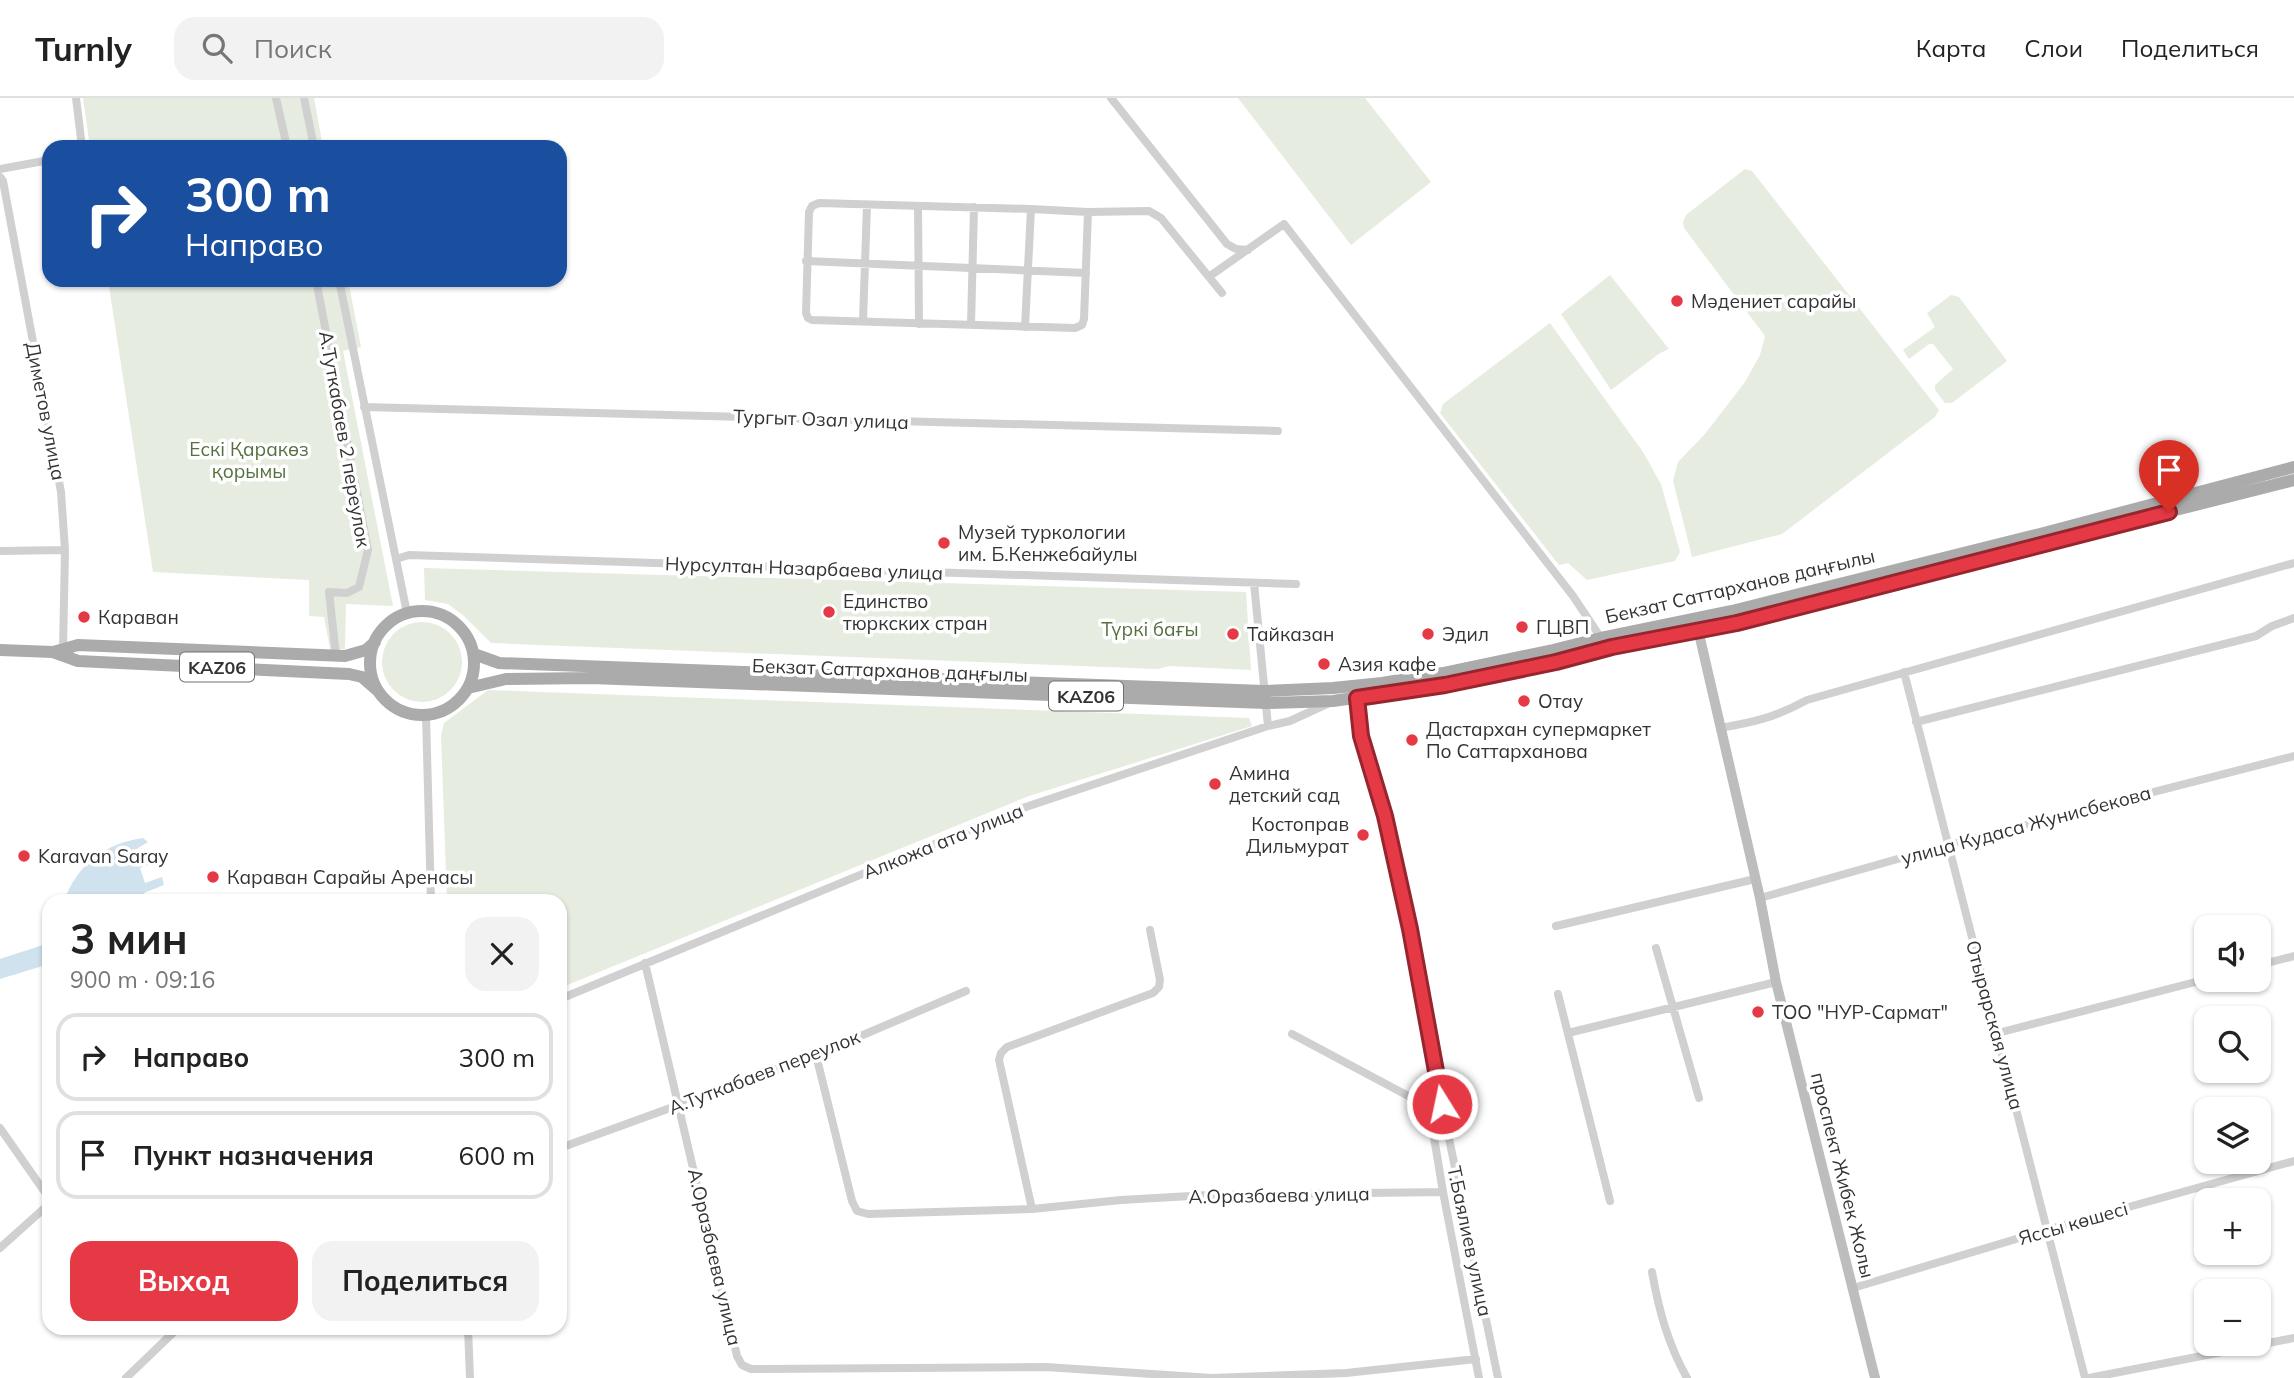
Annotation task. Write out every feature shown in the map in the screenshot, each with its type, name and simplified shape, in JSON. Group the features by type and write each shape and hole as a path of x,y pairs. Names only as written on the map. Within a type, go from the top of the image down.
{"main road":[{"name":"Бекзат Саттарханов даңғылы","path":"474,654 499,663 1333,701 1445,685 1556,662 2294,467"},
{"name":"Бекзат Саттарханов даңғылы","path":"468,688 506,679 592,678 1265,697 1455,671 1601,638 1697,625 2294,480"},
{"path":"407,613 424,611 450,618 468,637 474,654 474,672 468,688"},
{"name":"KАZ06","path":"0,650 58,650 78,645 336,656 357,654 366,650 375,642 384,627 407,613"},
{"name":"проспект Жибек Жолы","path":"1697,625 1760,898 1776,982 1875,1378"},
{"path":"375,642 371,668 378,691"},
{"name":"KАZ06","path":"58,650 78,661 349,674 362,677 396,708 426,715 450,706 468,688"}],"street":[{"path":"76,98 81,140"},
{"path":"276,98 285,140"},
{"path":"304,98 313,140"},
{"path":"1111,98 1227,244 1236,249 1248,250"},
{"path":"0,169 42,161"},
{"name":"Диметов улица","path":"0,177 3,181 61,492 65,550 58,650"},
{"path":"1088,212 1082,325 1075,328 812,320 806,313 809,212 812,206 819,203 1156,213 1222,293"},
{"path":"863,321 867,205"},
{"path":"918,206 919,324"},
{"path":"971,325 974,207"},
{"path":"1024,327 1031,208"},
{"path":"1210,276 1284,224 1573,596 1601,638"},
{"path":"806,261 1086,273"},
{"name":"А.Туткабаев 2 переулок","path":"317,287 368,550 359,587 347,593 329,592 336,656"},
{"path":"340,287 407,613"},
{"name":"Тургыт Озал улица","path":"364,407 1278,431"},
{"path":"0,551 65,550"},
{"name":"Нурсултан Назарбаева улица","path":"396,559 409,555 1296,584"},
{"path":"1720,728 1762,720 1782,713 1807,699 1904,671 2294,563"},
{"path":"1254,583 1268,726"},
{"path":"1916,722 2256,636 2272,625 2294,618"},
{"name":"Отырарская улица","path":"1904,671 2046,1230 2087,1378"},
{"name":"Т.Баялиев улица","path":"1357,698 1361,736 1385,816 1410,929 1442,1104 1498,1378"},
{"name":"Алкожа ата улица","path":"567,996 1017,810 1290,721 1333,701"},
{"path":"426,715 431,894"},
{"name":"улица Кудаса Жунисбекова","path":"1760,898 1947,845 2294,755"},
{"path":"1556,926 1755,879"},
{"path":"1032,1209 999,1060 1001,1053 1007,1046 1153,993 1159,988 1160,980 1150,930"},
{"path":"1656,948 1699,1098"},
{"path":"2271,962 2294,957"},
{"name":"А.Оразбаева улица","path":"645,964 737,1356 742,1365 751,1369 1046,1367 1212,1378 1346,1373 1476,1359"},
{"path":"1568,1033 1776,982"},
{"path":"1998,1033 2194,982"},
{"name":"А.Туткабаев переулок","path":"567,1145 816,1055 966,991"},
{"path":"1558,994 1610,1201"},
{"path":"1292,1034 1429,1107 1442,1104"},
{"name":"А.Оразбаева улица","path":"816,1055 852,1201 857,1211 868,1214 1032,1209 1208,1195 1443,1192"},
{"name":"Т.Баялиев улица","path":"1429,1107 1479,1378"},
{"path":"0,1128 42,1188"},
{"name":"Яссы көшесі","path":"1853,1288 2046,1230 2294,1161"},
{"path":"0,1248 42,1210"},
{"path":"1652,1272 1659,1312 1672,1350 1687,1378"},
{"path":"127,1378 168,1335"},
{"path":"468,1335 470,1378"},
{"path":"2087,1378 2294,1338"}],"green space":[{"path":"83,98 314,98 322,140 89,140"},
{"path":"1238,98 1365,98 1431,182 1351,245"},
{"path":"1745,169 1752,171 1939,410 1935,417 1782,534 1692,557 1673,481 1678,462 1705,434 1745,382 1760,355 1765,336 1684,228 1683,222 1686,215"},
{"path":"1610,275 1669,349 1611,390 1561,314"},
{"name":"Ескі Қаракөз қорымы","path":"109,287 349,287 361,347 343,351 393,606 346,604 345,649 330,649 324,617 309,616 309,580 153,572"},
{"path":"1951,295 1959,297 2007,361 1952,403 1945,403 1935,390 1935,385 1953,369 1933,344 1929,344 1909,359 1903,350 1935,327 1927,313"},
{"path":"1550,323 1643,452 1661,484 1680,552 1675,561 1587,580 1568,563 1559,565 1440,413 1443,404"},
{"name":"Түркі бағы","path":"424,568 1246,592 1251,670 1169,666 1158,669 491,643 448,604 425,600"},
{"path":"422,622 437,625 450,634 459,647 462,662 459,677 450,690 437,699 422,702 407,699 394,690 385,677 382,662 385,647 394,634 407,625"},
{"path":"488,690 1249,718 1252,726 1029,796 567,985 567,894 447,894 441,735 444,723"}],"water":[{"path":"143,838 148,842 133,851 132,857 138,861 153,854 156,862 140,868 145,883 162,877 164,885 144,894 67,894 76,877 94,858 129,841"},
{"path":"42,945 42,966 0,979 0,959"}],"place":[{"name":"Мәдениет сарайы","path":"1677,301"},
{"name":"Музей туркологии им. Б.Кенжебайулы","path":"944,543"},
{"name":"Единство тюркских стран","path":"829,612"},
{"name":"Караван","path":"84,617"},
{"name":"ГЦВП","path":"1522,627"},
{"name":"Тайказан","path":"1233,634"},
{"name":"Эдил","path":"1428,634"},
{"name":"Азия кафе","path":"1324,664"},
{"name":"Отау","path":"1524,701"},
{"name":"Дастархан супермаркет По Саттарханова","path":"1412,740"},
{"name":"Амина детский сад","path":"1215,784"},
{"name":"Костоправ Дильмурат","path":"1363,835"},
{"name":"Karavan Saray","path":"24,856"},
{"name":"Караван Сарайы Аренасы","path":"213,877"},
{"name":"ТОО \"НУР-Сармат\"","path":"1758,1012"}],"route":[{"path":"1442,1104 1410,929 1385,816 1361,736 1357,698 1445,685 1556,662 1612,647 1737,623 2169,512"}]}
